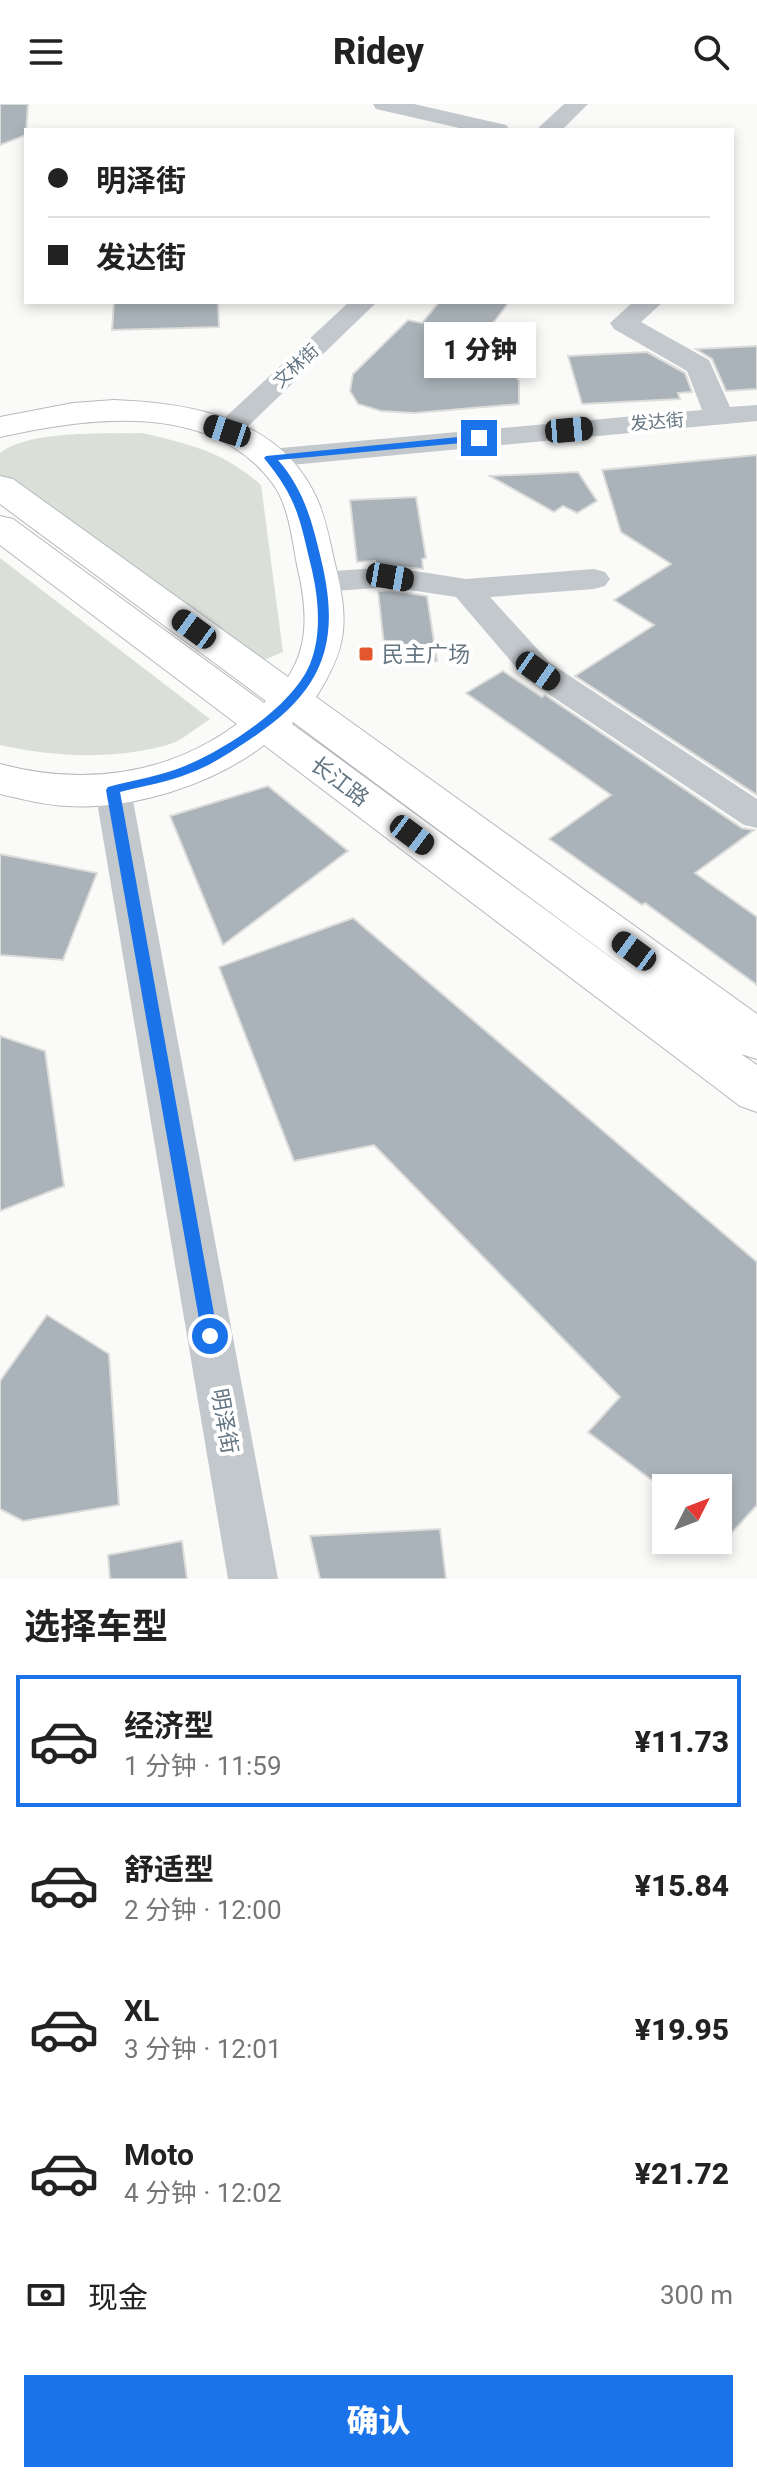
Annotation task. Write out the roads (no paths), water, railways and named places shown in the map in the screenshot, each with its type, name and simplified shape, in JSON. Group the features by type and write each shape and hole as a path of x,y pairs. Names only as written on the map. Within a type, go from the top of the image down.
{"main road":[{"path":"0,427 61,414 107,409 153,411 227,431 270,458 287,477 302,505 321,582 324,630 316,665 278,712 188,770 113,790 46,791 0,779"},
{"name":"长江路","path":"0,487 757,1092"},
{"name":"长江路","path":"0,527 278,712 757,1040"}],"street":[{"path":"384,104 489,128"},
{"path":"550,128 577,104"},
{"name":"文林街","path":"227,431 362,304"},
{"path":"647,304 623,323 699,366 719,416"},
{"name":"发达街","path":"270,458 757,413"},
{"path":"321,582 390,577 466,589 594,579"},
{"path":"466,589 538,671 757,816"},
{"name":"明泽街","path":"113,790 253,1579"}],"place":[{"name":"民主广场","path":"366,654"}]}
